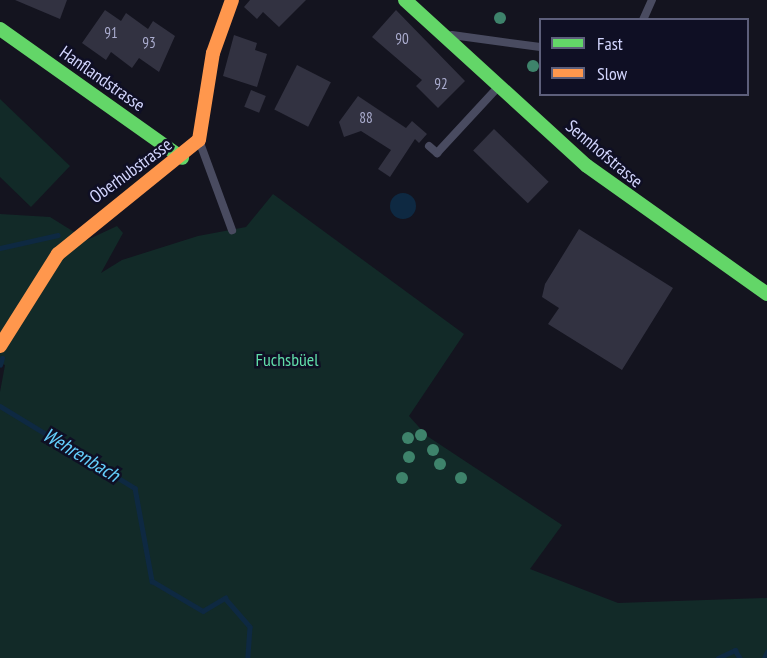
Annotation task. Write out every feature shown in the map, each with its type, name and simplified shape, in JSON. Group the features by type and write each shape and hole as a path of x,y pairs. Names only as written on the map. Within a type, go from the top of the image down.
{"street":[{"name":"Oberhubstrasse","path":"0,346 58,254 104,213 182,158 199,140 213,53 232,0"},
{"name":"Sennhofstrasse","path":"405,0 587,166 767,294"},
{"name":"Hanflandstrasse","path":"0,29 182,158"}],"lane":[{"path":"645,18 652,0"},
{"path":"445,35 539,47"},
{"path":"429,146 437,153 499,86"},
{"path":"199,140 231,230"}],"green space":[{"path":"0,99 70,166 31,207 0,177"},
{"name":"Fuchsbüel","path":"273,194 464,334 409,416 427,436 562,525 530,569 618,603 767,598 767,658 0,658 0,392 5,365 0,363 0,214 50,217 87,240 117,226 123,233 101,273 122,260 198,236 246,227"}],"water":[{"path":"403,193 412,197 416,206 412,215 403,219 394,215 390,206 394,197"}],"building":[{"path":"15,0 67,0 60,19"},
{"path":"250,0 306,0 279,27 263,12 257,19 244,7"},
{"path":"105,10 121,21 126,13 148,29 153,21 175,36 159,72 139,58 132,68 111,52 106,60 82,43"},
{"path":"396,10 465,81 438,108 416,86 422,80 372,37"},
{"path":"234,35 257,43 255,50 267,54 257,87 223,76"},
{"path":"297,65 331,82 308,127 274,110"},
{"path":"251,90 266,96 259,113 244,107"},
{"path":"358,96 406,128 412,121 427,134 419,143 415,139 390,177 378,169 391,150 361,131 344,137 339,122"},
{"path":"494,129 549,182 528,203 473,151"},
{"path":"579,229 673,288 622,370 548,324 559,308 542,297 545,284"}],"waterway":[{"path":"0,248 58,235"},
{"name":"Wehrenbach","path":"0,365 2,358"},
{"name":"Wehrenbach","path":"0,406 135,488 152,581 203,611 225,598 250,627 248,658"},
{"name":"Wehrenbach","path":"718,658 735,650 740,658"},
{"name":"Wehrenbach","path":"764,658 767,652"}],"traffic: fast":[{"path":"405,0 587,166 767,294"},
{"path":"0,29 182,158"}],"traffic: slow":[{"path":"0,346 58,254 199,140 213,53 232,0"}]}
